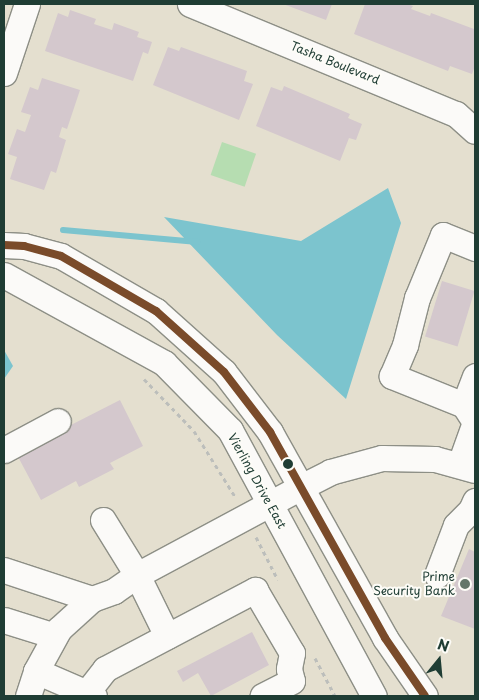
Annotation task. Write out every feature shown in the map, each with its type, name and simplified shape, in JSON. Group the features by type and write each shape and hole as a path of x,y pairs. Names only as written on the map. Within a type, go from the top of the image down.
{"street":[{"path":"4,73 27,4"},
{"name":"Tasha Boulevard","path":"190,4 456,114 475,131"},
{"path":"471,416 392,376 405,345 417,298 443,235 475,248"},
{"path":"4,245 24,246 61,256 156,311 224,372 270,432 385,638 425,696"},
{"name":"Vierling Drive East","path":"4,275 164,363 230,430 374,696"},
{"path":"28,696 36,671 55,636 92,599 114,592 137,575 270,503 330,472 382,458 435,459 468,467 475,376"},
{"path":"4,450 58,421"},
{"path":"437,575 456,525 472,510 475,501"},
{"path":"103,520 137,575 167,636"},
{"path":"4,570 92,599"},
{"path":"36,671 88,695 105,669 255,590 292,653 289,669 292,681 263,696"},
{"path":"4,620 55,636"}],"path":[{"path":"140,376 194,431 246,516 279,584"},
{"path":"312,653 335,696"}],"green space":[{"path":"222,142 256,154 245,187 211,175"}],"water":[{"path":"388,188 401,223 346,399 277,335 164,217 301,241"},
{"path":"4,350 13,366 4,379"}],"building":[{"path":"283,4 332,4 326,20"},
{"path":"365,4 407,4 413,6 411,9 430,16 431,13 474,29 475,66 472,74 450,66 448,71 354,34"},
{"path":"70,10 96,19 94,24 112,30 114,23 139,32 137,37 152,42 148,54 143,52 133,81 45,51 58,13 68,17"},
{"path":"168,47 179,51 181,47 247,71 244,81 253,84 239,120 153,85"},
{"path":"42,78 80,90 67,129 62,127 59,137 66,140 56,173 51,171 44,190 10,179 17,157 8,154 17,129 25,132 31,115 21,112 30,87 38,90"},
{"path":"284,86 350,114 348,118 362,124 356,140 349,138 340,161 256,126 271,87 282,91"},
{"path":"442,281 475,291 458,346 425,336"},
{"path":"120,400 143,446 110,463 114,469 79,487 76,481 41,500 16,453"},
{"name":"Prime Security Bank","path":"469,549 475,552 475,629 441,616"},
{"path":"252,632 269,665 211,696 198,673 183,682 177,671"}],"waterway":[{"path":"63,230 197,242"}],"transit line":[{"path":"4,245 24,246 61,256 156,311 224,372 270,432 385,638 425,696"}],"place":[{"name":"Prime Security Bank","path":"465,584"}]}
